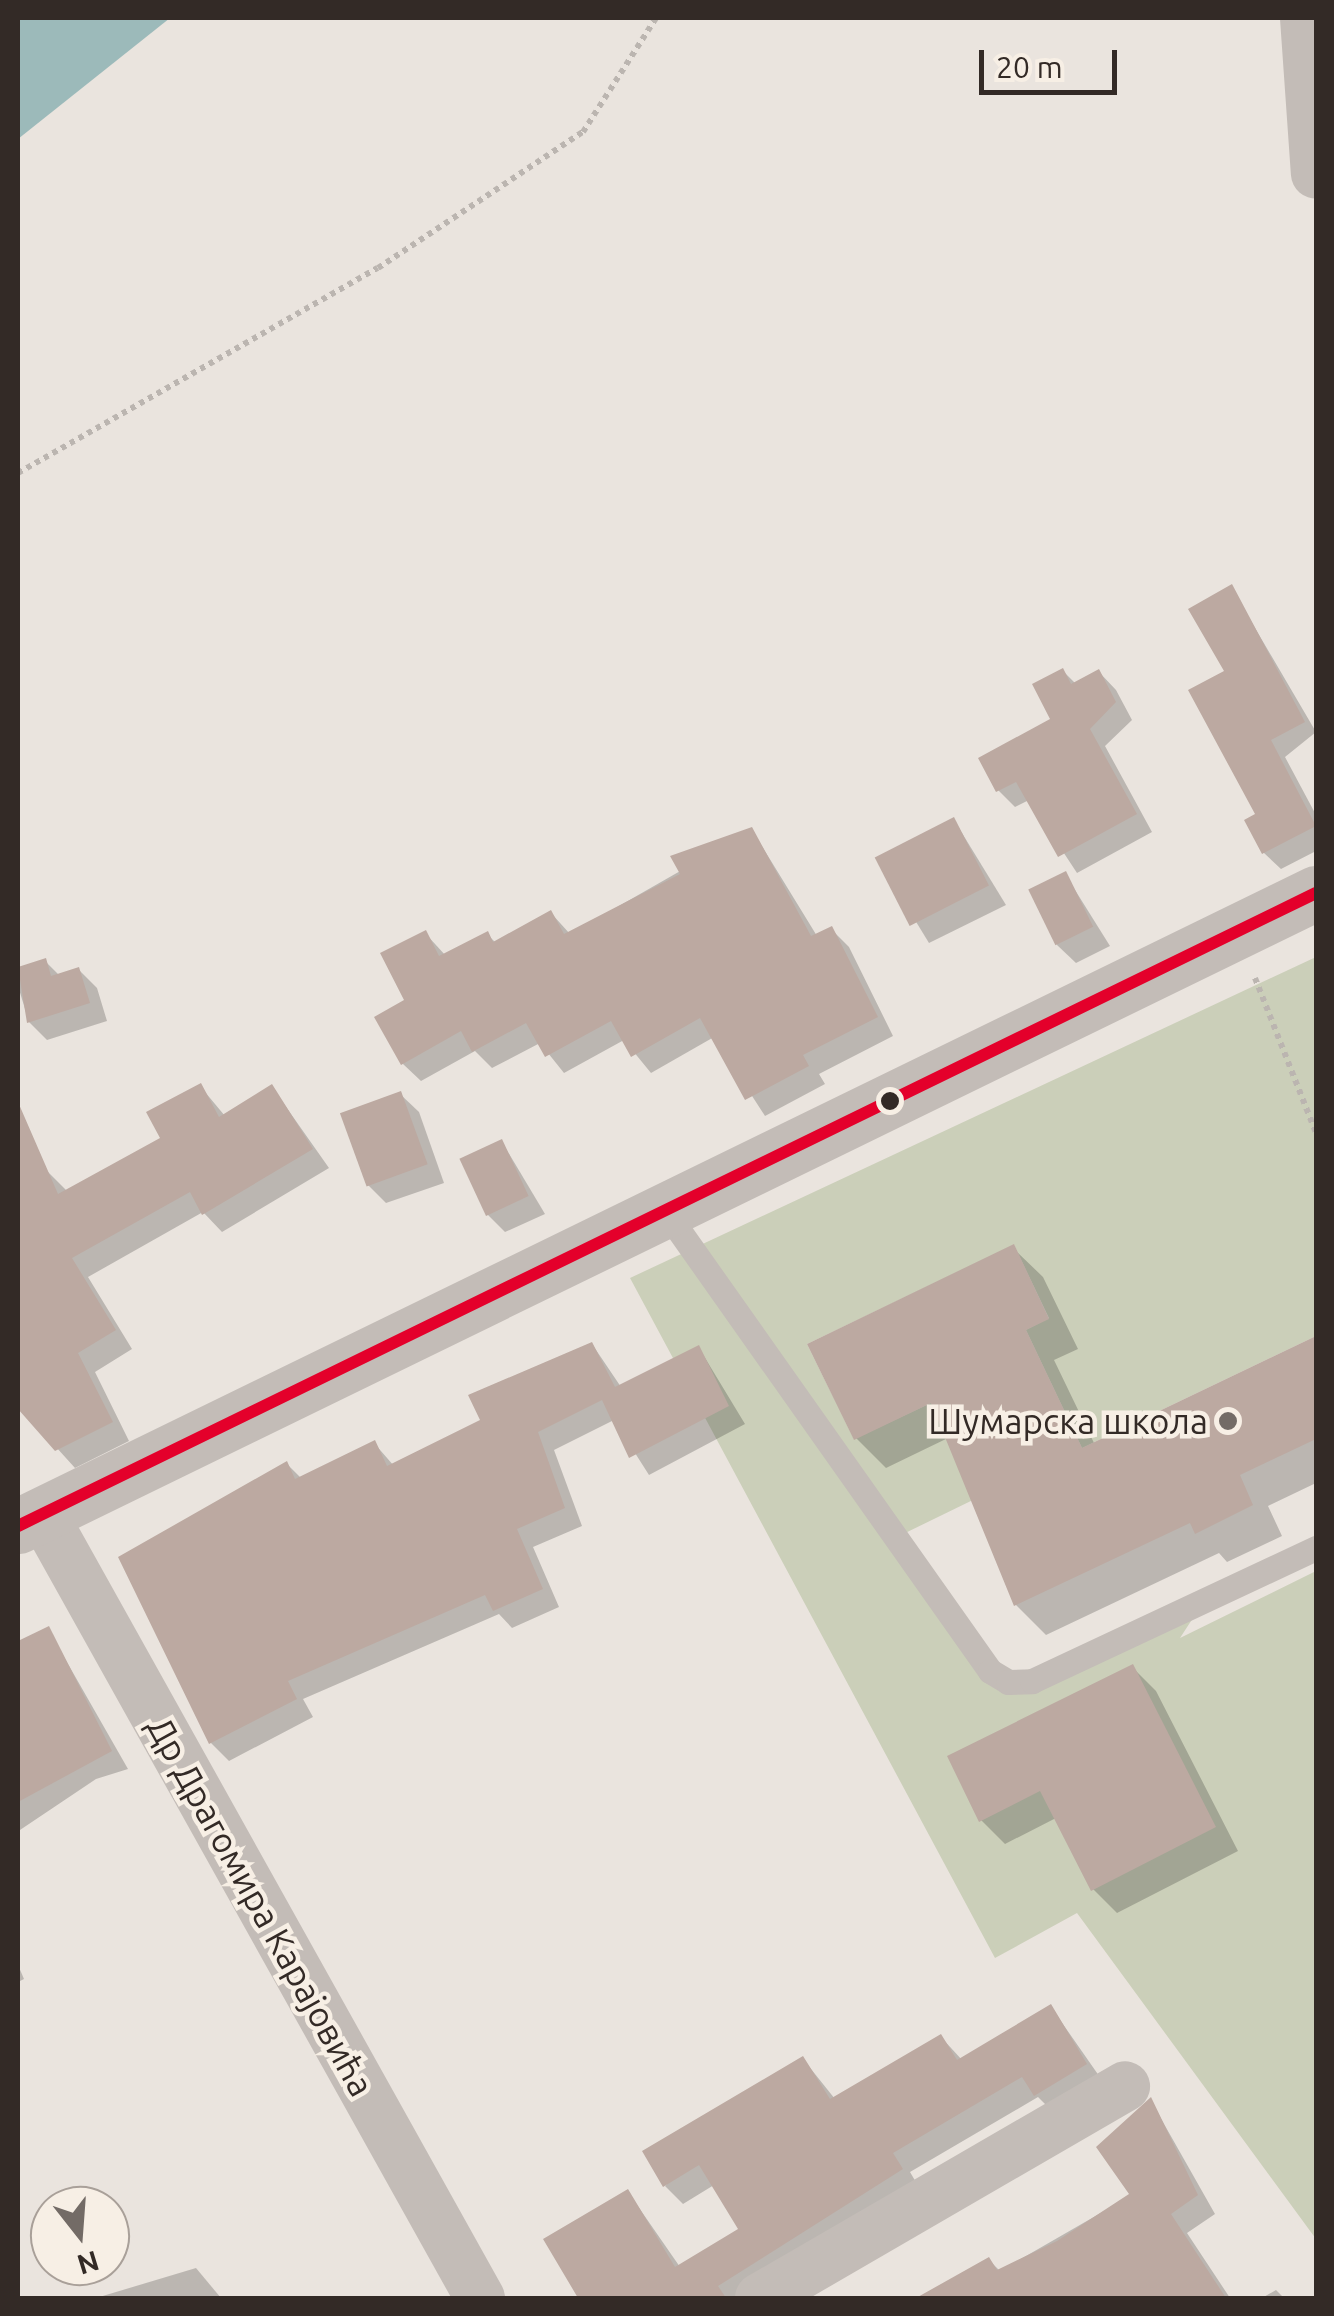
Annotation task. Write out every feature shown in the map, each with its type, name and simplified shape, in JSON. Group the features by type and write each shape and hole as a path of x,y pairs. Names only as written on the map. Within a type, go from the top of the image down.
{"street":[{"path":"1305,18 1316,174"},
{"path":"30,1519 668,1215 1316,893"},
{"name":"Др Драгомира Карајовића","path":"30,1519 480,2298"},
{"path":"760,2298 1125,2086"}],"lane":[{"path":"668,1215 990,1671 1008,1682 1032,1680 1316,1548"}],"path":[{"path":"18,473 378,268 583,132 656,18"},
{"path":"1202,948 1263,982 1316,1132"}],"green space":[{"name":"Шумарска школа","path":"1316,957 1316,1336 1082,1448 1026,1330 1049,1318 1014,1245 807,1344 854,1439 931,1403 977,1498 897,1537 1008,1682 1204,1601 1180,1638 1316,1571 1316,2239 1077,1913 995,1958 630,1278"}],"water":[{"path":"18,18 170,18 18,139"}],"building":[{"path":"1232,584 1305,722 1271,740 1316,826 1262,854 1244,820 1255,814 1188,690 1224,671 1188,609"},
{"path":"1063,668 1071,684 1099,669 1116,702 1090,729 1137,814 1058,857 1016,782 996,792 978,758 1050,719 1032,684"},
{"path":"954,817 989,886 910,926 875,857"},
{"path":"752,827 811,936 832,926 878,1017 803,1055 809,1066 745,1100 700,1018 631,1057 611,1021 545,1057 526,1023 472,1052 461,1031 401,1065 374,1017 404,1000 380,953 426,930 439,956 488,931 493,942 551,910 564,934 680,874 670,856"},
{"path":"1066,871 1093,927 1055,945 1028,889"},
{"path":"46,958 51,976 79,967 90,1003 27,1023 18,967"},
{"path":"201,1083 219,1117 272,1084 313,1149 202,1215 190,1192 72,1258 116,1330 78,1353 113,1422 55,1451 18,1409 18,1102 58,1194 160,1138 146,1112"},
{"path":"401,1091 428,1164 367,1187 340,1113"},
{"path":"502,1139 529,1196 486,1216 459,1159"},
{"name":"Шумарска школа","path":"1014,1244 1049,1319 1026,1330 1082,1448 1316,1336 1316,1439 1240,1475 1253,1505 1195,1534 1190,1523 1014,1606 931,1403 854,1440 807,1344"},
{"path":"592,1342 615,1387 699,1345 729,1406 629,1458 602,1400 538,1432 565,1508 517,1529 543,1589 493,1611 485,1595 288,1681 297,1699 209,1744 118,1557 287,1461 295,1479 375,1440 387,1466 480,1420 468,1395"},
{"path":"49,1626 112,1751 18,1802 18,1641"},
{"path":"1133,1664 1216,1827 1091,1891 1040,1791 979,1822 947,1756"},
{"path":"1051,2004 1087,2064 1034,2096 1022,2077 893,2153 903,2169 718,2286 726,2298 578,2298 543,2239 628,2189 675,2267 738,2229 699,2165 663,2187 642,2151 803,2056 830,2099 941,2034 957,2060"},
{"path":"1151,2097 1198,2195 1171,2214 1226,2298 916,2298 989,2257 997,2270 1057,2241 1129,2194 1096,2147"}],"transit line":[{"path":"18,1526 1316,893"}],"place":[{"name":"Шумарска школа","path":"1228,1421"}]}
